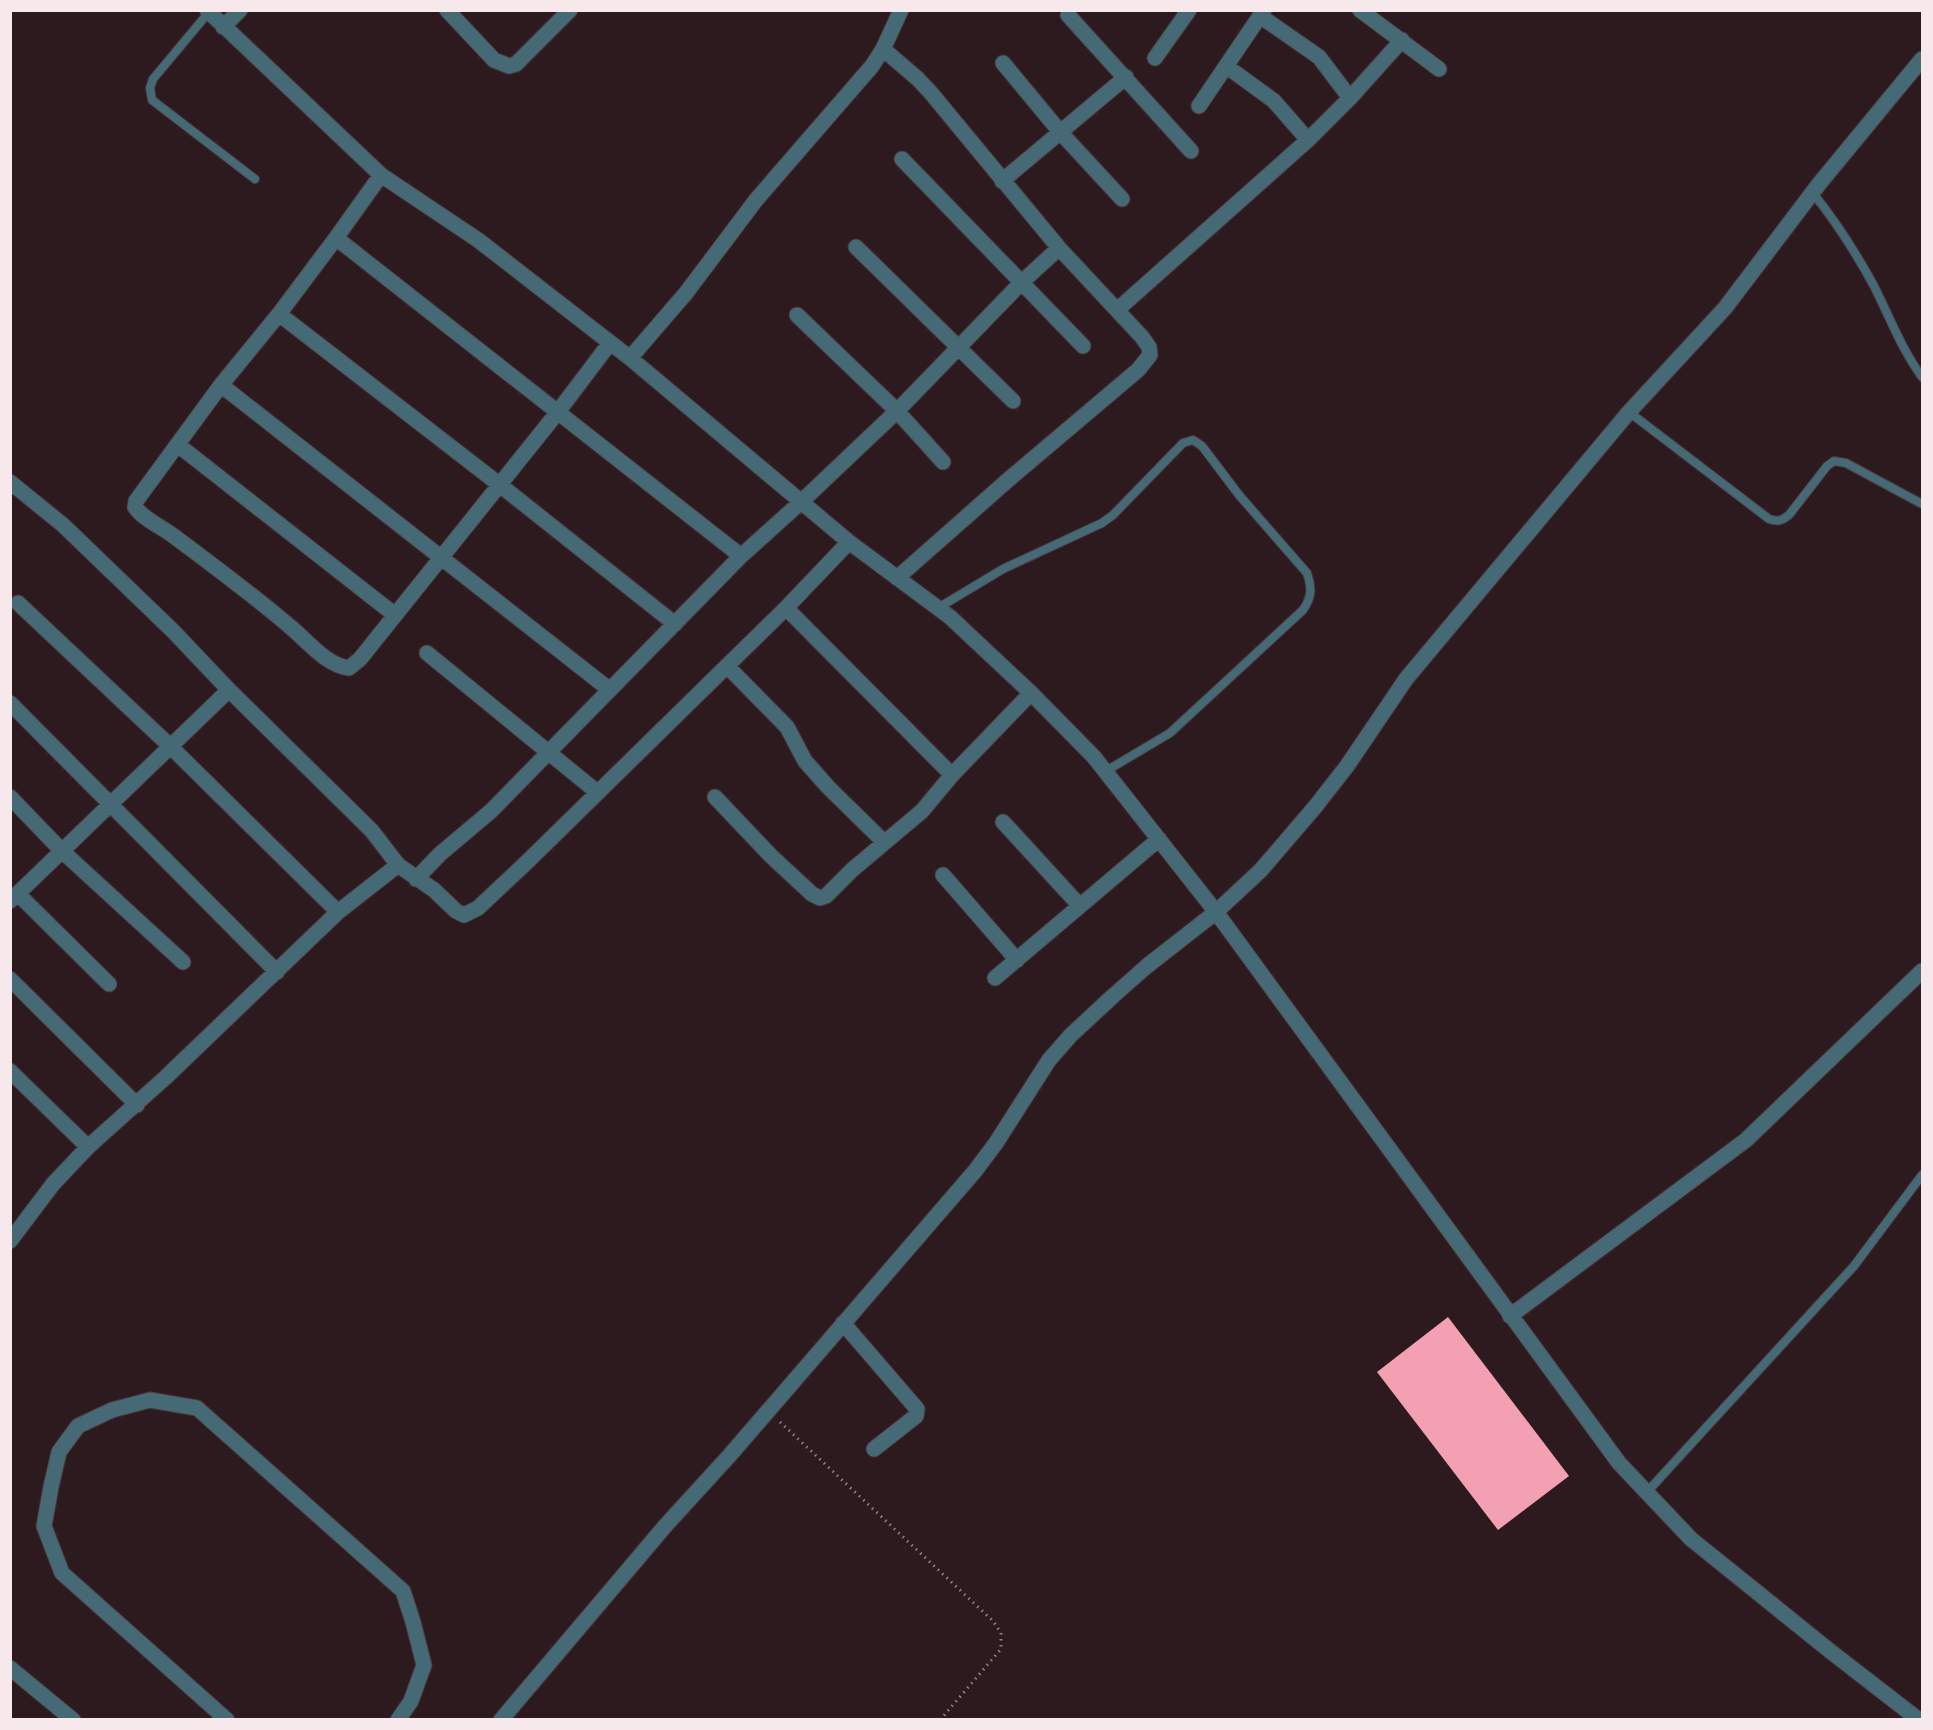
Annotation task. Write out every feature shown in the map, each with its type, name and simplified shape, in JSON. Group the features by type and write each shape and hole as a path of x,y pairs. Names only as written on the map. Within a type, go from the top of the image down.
{"street":[{"path":"224,27 240,10"},
{"path":"447,10 494,60 509,66 516,64 570,10"},
{"path":"630,358 687,293 756,200 872,66 883,49 901,10"},
{"path":"1360,10 1439,69"},
{"path":"208,11 381,175 478,240 630,358 849,542 950,617 1031,693 1106,771 1216,912 1619,1462 1691,1539 1919,1719"},
{"path":"1155,57 1185,12"},
{"path":"1199,106 1262,13 1319,57 1350,98"},
{"path":"1068,15 1191,151"},
{"path":"1117,310 1308,140 1350,98 1402,40"},
{"path":"883,49 931,93 1059,248 1149,347 1150,355 1146,362 897,578"},
{"path":"505,1718 666,1525 768,1411 975,1171 1058,1049 1147,966 1216,912 1261,870 1315,807 1406,680 1629,412 1725,308 1812,192 1923,59"},
{"path":"1002,63 1061,133 1122,199"},
{"path":"1226,66 1274,102 1308,140"},
{"path":"1002,181 1126,77"},
{"path":"902,159 1083,346"},
{"path":"381,175 279,314 221,385 157,470 136,501 135,507 270,610 325,657 338,666 349,668 360,659 500,485 610,343"},
{"path":"336,238 741,556"},
{"path":"856,247 1013,401"},
{"path":"416,879 440,854 491,811 741,556 897,411 1022,282 1059,248"},
{"path":"279,314 675,624"},
{"path":"797,315 897,411 943,462"},
{"path":"221,385 610,690"},
{"path":"178,445 395,615"},
{"path":"10,482 63,525 173,631 229,690 372,831 398,865 434,890 456,911 464,915 478,908 528,861 786,608 849,542"},
{"path":"18,603 170,746 338,912"},
{"path":"786,608 952,775"},
{"path":"427,653 597,792"},
{"path":"727,666 787,727 805,761 884,842"},
{"path":"109,984 14,897 229,690"},
{"path":"715,797 771,856 812,894 820,898 826,896 884,842 922,811 952,775 1031,693"},
{"path":"10,703 277,972"},
{"path":"10,797 62,851 183,962"},
{"path":"1004,822 1080,906"},
{"path":"995,978 1159,839"},
{"path":"10,1241 53,1184 88,1147 137,1105 338,912 398,865"},
{"path":"943,875 1017,960"},
{"path":"1510,1316 1746,1140 1923,971"},
{"path":"10,980 137,1105"},
{"path":"10,1071 88,1147"},
{"path":"843,1323 917,1409 916,1416 874,1449"},
{"path":"227,1719 62,1573 44,1526 59,1452 78,1426 112,1410 150,1400 197,1408 403,1591 424,1665 411,1701 398,1719"},
{"path":"10,1668 73,1719"}],"lane":[{"path":"208,11 153,79 150,88 152,100 255,179"},
{"path":"1812,192 1827,210 1873,285 1905,353 1923,377"},
{"path":"1629,412 1776,522 1789,515 1827,466 1834,461 1846,463 1923,504"},
{"path":"938,608 1003,569 1102,523 1113,515 1183,443 1193,440 1202,446 1239,495 1307,573 1310,583 1309,601 1303,610 1170,733 1106,771"},
{"path":"1647,1492 1854,1266 1923,1175"}],"path":[{"path":"768,1411 993,1620 1001,1633 1001,1649 940,1719"}],"building":[{"path":"1448,1317 1569,1476 1498,1530 1377,1372"}]}
